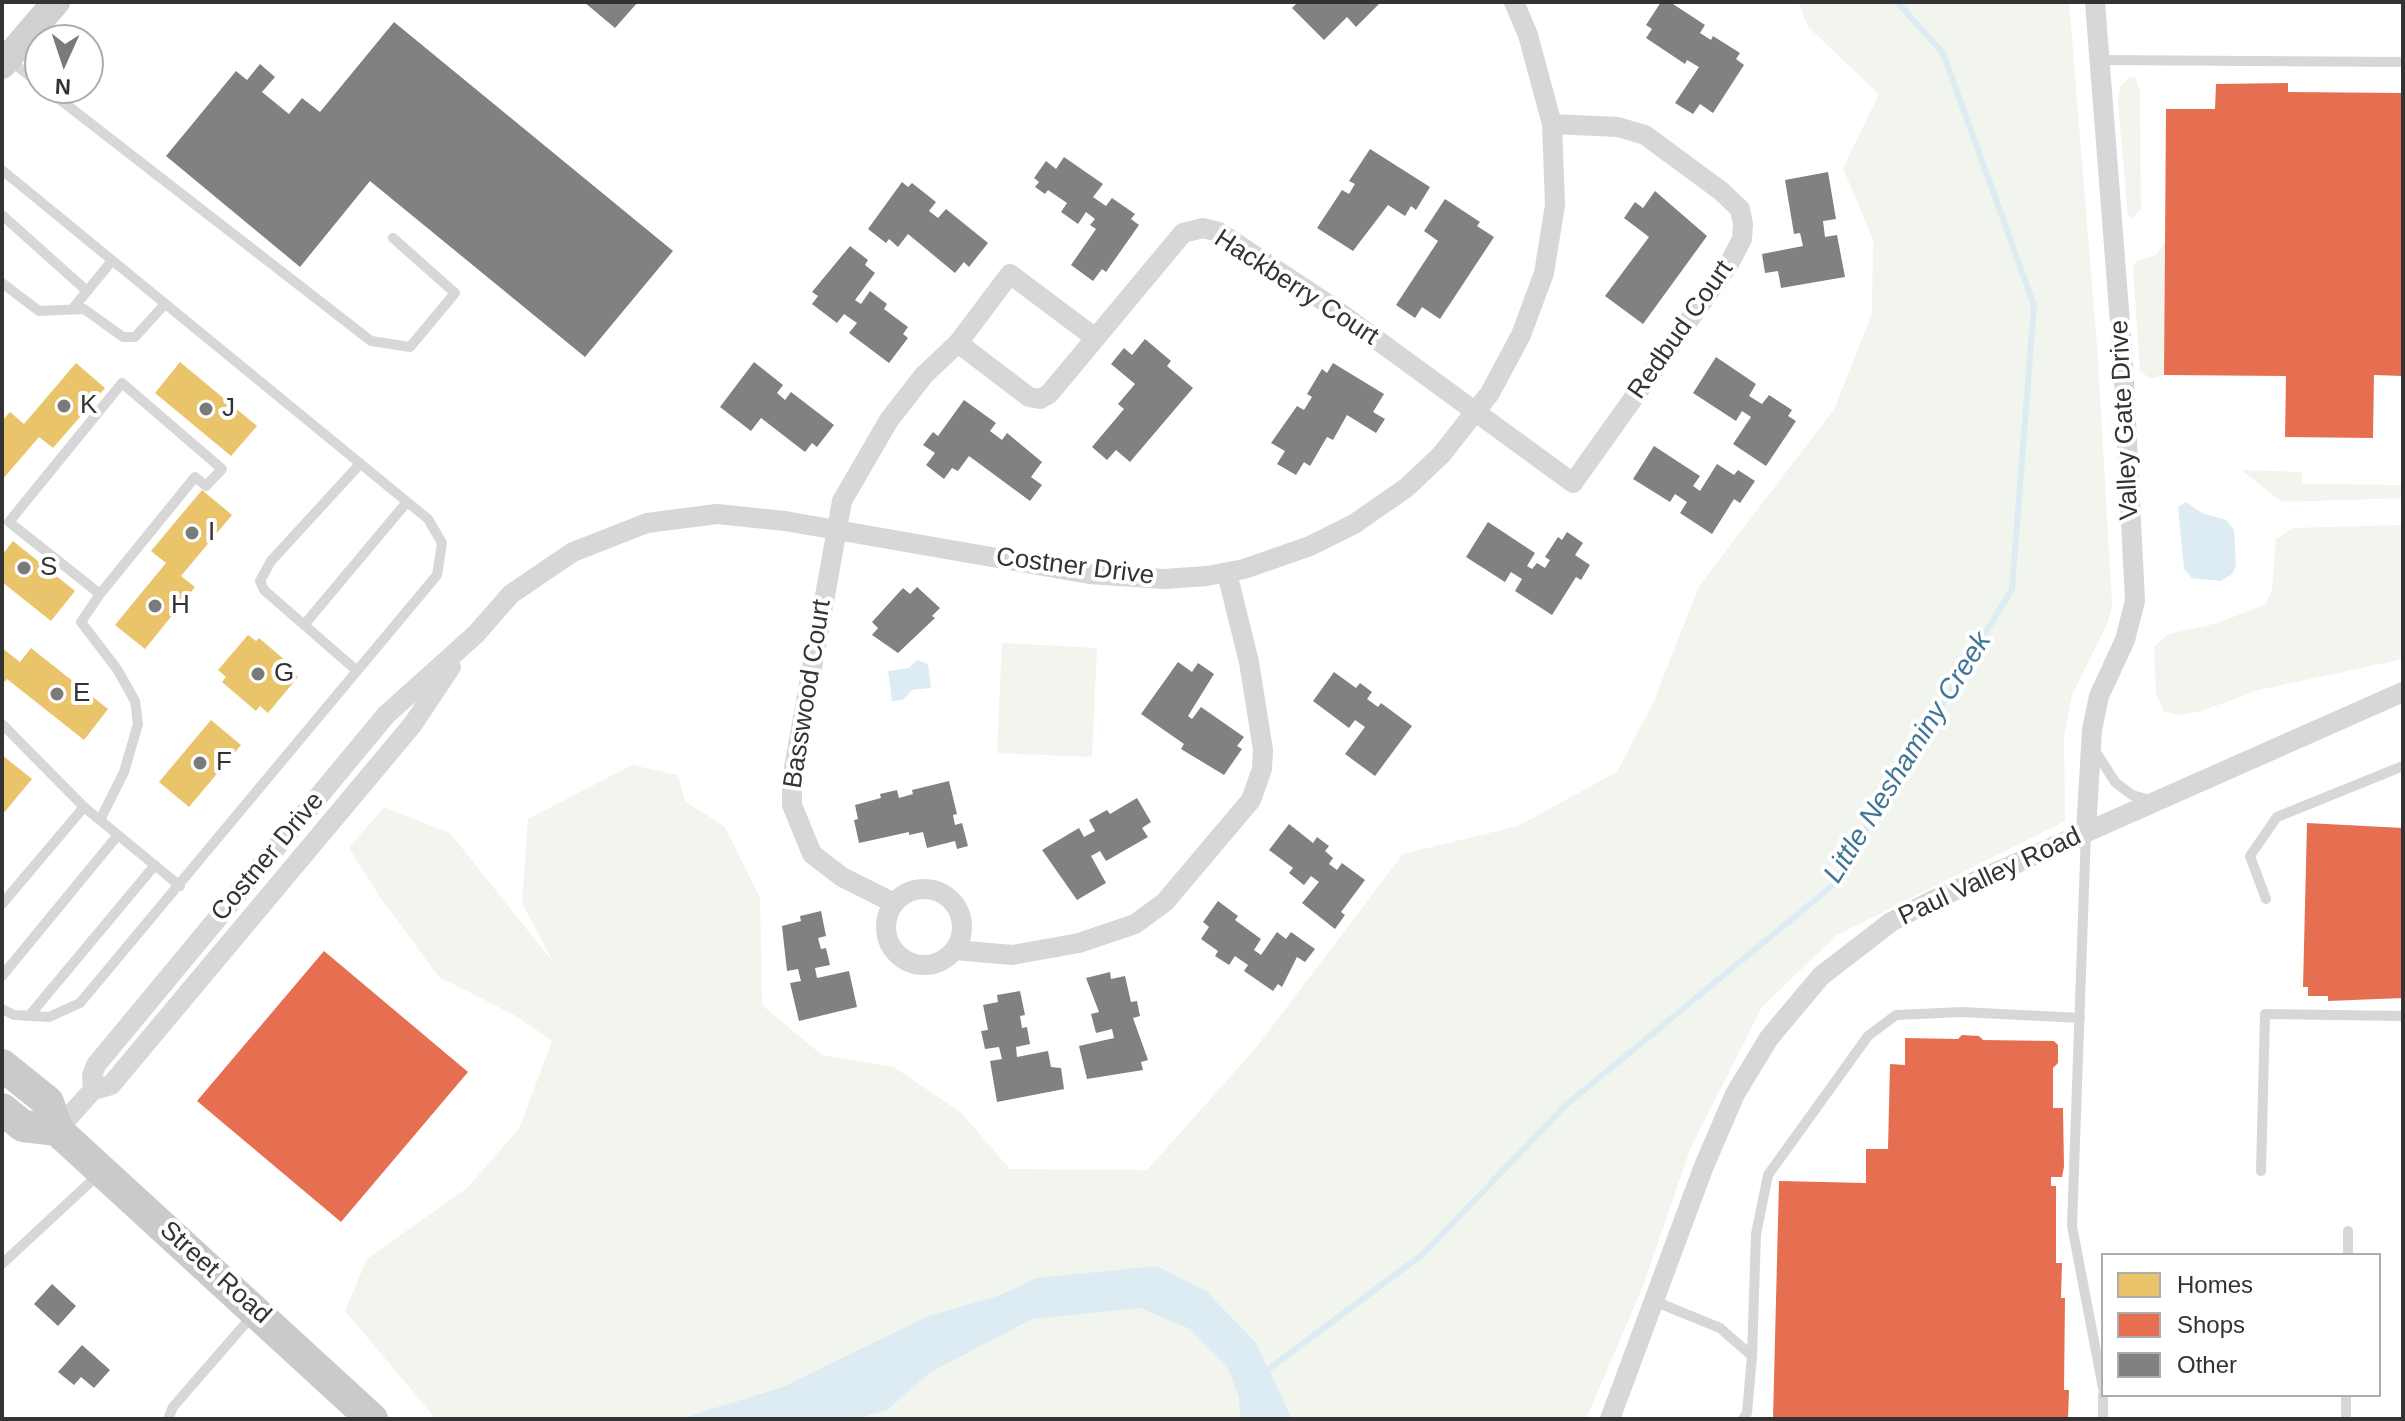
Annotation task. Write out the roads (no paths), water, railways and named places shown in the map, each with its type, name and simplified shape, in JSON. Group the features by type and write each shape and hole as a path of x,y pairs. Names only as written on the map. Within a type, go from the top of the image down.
{"main road":[{"name":"Street Road","path":"2,1065 48,1102 57,1130 372,1419"},
{"path":"2,1109 23,1126 57,1130"}],"street":[{"path":"5,62 56,2"},
{"name":"Costner Drive","path":"57,1130 93,1090 92,1076 96,1065 386,715 468,641 511,594 573,552 647,523 717,514 836,530 1089,574 1164,579 1227,573 1310,546 1375,511 1424,472 1477,411 1521,335 1544,273 1555,205 1552,124 1532,49 1514,2"},
{"name":"Valley Gate Drive","path":"2086,832 2091,740 2099,696 2125,640 2135,601 2123,361 2095,2"},
{"name":"Redbud Court","path":"1477,411 1573,483 1729,264 1742,239 1740,209 1645,135 1618,127 1552,124"},
{"name":"Hackberry Court","path":"958,343 1029,397 1040,399 1049,394 1183,233 1203,228 1219,232 1328,304 1477,411"},
{"name":"Basswood Court","path":"894,903 842,877 812,854 792,805 792,779 836,530 854,476 889,420 924,375 958,343 1010,274 1094,337"},
{"path":"955,950 1012,955 1079,943 1135,924 1165,902 1251,800 1262,769 1263,750 1249,662 1227,573"},
{"name":"Paul Valley Road","path":"1610,1419 1735,1094 1769,1038 1821,976 1891,922 1973,881 2403,692"},
{"path":"924,889 940,892 954,902 962,918 962,935 955,950 942,961 925,966 901,957 887,936 886,919 894,903 907,892 924,889"}],"lane":[{"path":"2098,60 2403,62"},
{"path":"5,62 24,74"},
{"path":"66,104 371,341 410,347 455,293 393,238"},
{"path":"2,170 428,519 442,543 437,575 80,1003 49,1017 14,1015 2,1009"},
{"path":"2,215 87,291"},
{"path":"74,307 111,262"},
{"path":"2,283 39,311 74,307 84,309 123,337 135,337 164,305"},
{"path":"100,594 9,522 122,383 222,469 206,486 195,477 81,622 117,669 135,701 138,724 124,772 100,820"},
{"path":"356,670 264,590 260,581 271,561 360,464"},
{"path":"304,625 407,502"},
{"path":"2,724 84,807 180,886"},
{"path":"2091,740 2101,764 2115,782 2132,795 2155,801"},
{"path":"2266,899 2250,856 2277,817 2403,766"},
{"path":"2,904 84,807"},
{"path":"2086,832 2072,1226 2101,1378"},
{"path":"2,976 118,835"},
{"path":"29,1016 155,865"},
{"path":"1743,1419 1747,1413 1752,1356 1756,1234 1768,1175 1868,1036 1896,1015 1962,1012 2080,1018"},
{"path":"2261,1171 2265,1014 2403,1016"},
{"path":"2,1264 103,1171"},
{"path":"2348,1231 2348,1253"},
{"path":"1654,1301 1720,1328 1752,1356"},
{"path":"168,1419 173,1407 257,1311"},
{"path":"2103,1397 2103,1419"},
{"path":"2346,1397 2346,1419"}],"waterway":[{"name":"Little Neshaminy Creek","path":"1262,1374 1423,1254 1566,1105 1832,886 2012,589 2034,305 1943,53 1897,2"}],"place":[{"name":"K","path":"64,406"},
{"name":"J","path":"206,409"},
{"name":"I","path":"192,533"},
{"name":"S","path":"24,568"},
{"name":"H","path":"155,606"},
{"name":"G","path":"258,674"},
{"name":"E","path":"57,694"},
{"name":"F","path":"200,763"}]}
